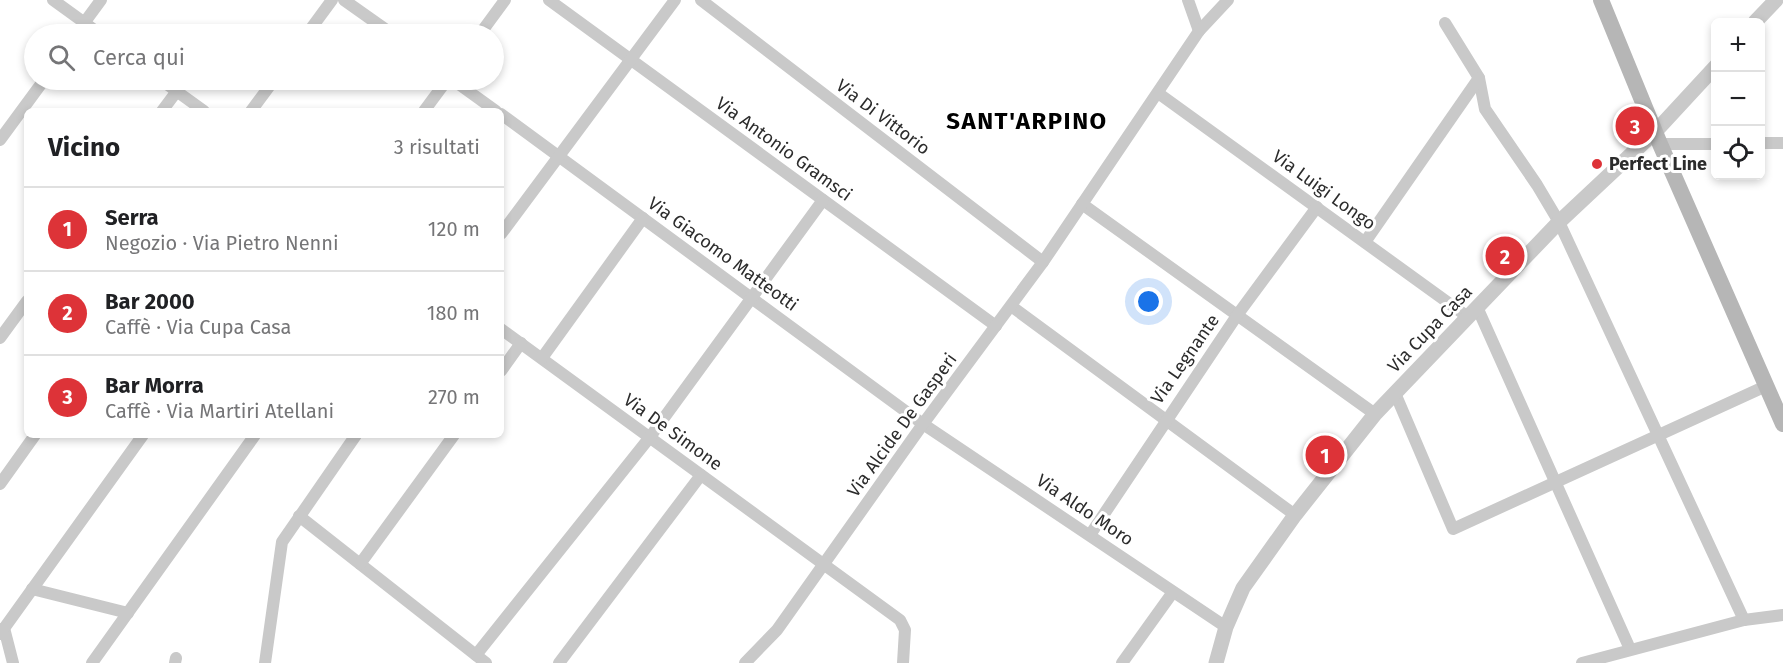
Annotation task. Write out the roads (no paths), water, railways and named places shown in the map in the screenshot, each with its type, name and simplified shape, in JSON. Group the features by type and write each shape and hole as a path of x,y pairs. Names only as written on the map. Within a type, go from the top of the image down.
{"main road":[{"path":"1601,0 1658,138 1783,423"}],"street":[{"path":"53,0 84,23 100,0"},
{"path":"314,24 332,0"},
{"path":"344,0 378,24"},
{"path":"487,24 505,0"},
{"name":"Via Antonio Gramsci","path":"549,0 996,326"},
{"path":"504,230 675,0"},
{"name":"Via Di Vittorio","path":"701,0 1043,262"},
{"path":"1188,0 1199,32"},
{"name":"Via Alcide De Gasperi","path":"749,662 777,630 923,424 1043,262 1199,32 1228,0"},
{"path":"1759,18 1776,0"},
{"path":"1445,23 1479,78 1485,109 1537,185 1559,222 1744,620"},
{"name":"Via Cupa Casa","path":"1216,663 1226,627 1243,588 1295,515 1375,414 1559,222 1658,138 1711,72"},
{"path":"1365,242 1479,78"},
{"path":"0,140 37,90"},
{"path":"253,108 267,90"},
{"path":"426,108 440,90"},
{"path":"467,90 492,108"},
{"path":"164,108 177,91 200,108"},
{"name":"Via Luigi Longo","path":"1158,93 1365,242 1473,312"},
{"name":"Via Giacomo Matteotti","path":"504,116 923,424"},
{"path":"1658,138 1711,143"},
{"path":"1765,144 1783,143"},
{"path":"476,655 650,437 824,200"},
{"path":"1082,204 1375,414"},
{"name":"Via Legnante","path":"1090,535 1165,419 1238,314 1317,207"},
{"path":"542,358 643,218"},
{"path":"0,338 24,305"},
{"path":"1011,306 1295,515"},
{"path":"1473,312 1556,482 1630,649"},
{"name":"Via De Simone","path":"504,330 900,620 905,630 903,663"},
{"path":"504,367 521,343"},
{"path":"1395,393 1453,529 1766,386"},
{"name":"Via Aldo Moro","path":"923,424 1226,627"},
{"path":"0,484 33,438"},
{"path":"13,663 2,631 141,438"},
{"path":"92,663 253,438"},
{"path":"265,663 282,542 354,438"},
{"path":"360,564 452,438"},
{"path":"559,663 701,475"},
{"path":"299,516 486,663"},
{"path":"32,590 128,613"},
{"path":"1122,663 1173,591"},
{"path":"1582,663 1744,620 1783,615"}],"place":[{"name":"Bar Morra","path":"1635,126"},
{"name":"Perfect Line","path":"1597,164"},
{"name":"Bar 2000","path":"1505,256"},
{"name":"Serra","path":"1325,455"}],"district":[{"name":"SANT'ARPINO","path":"1027,121"}]}
